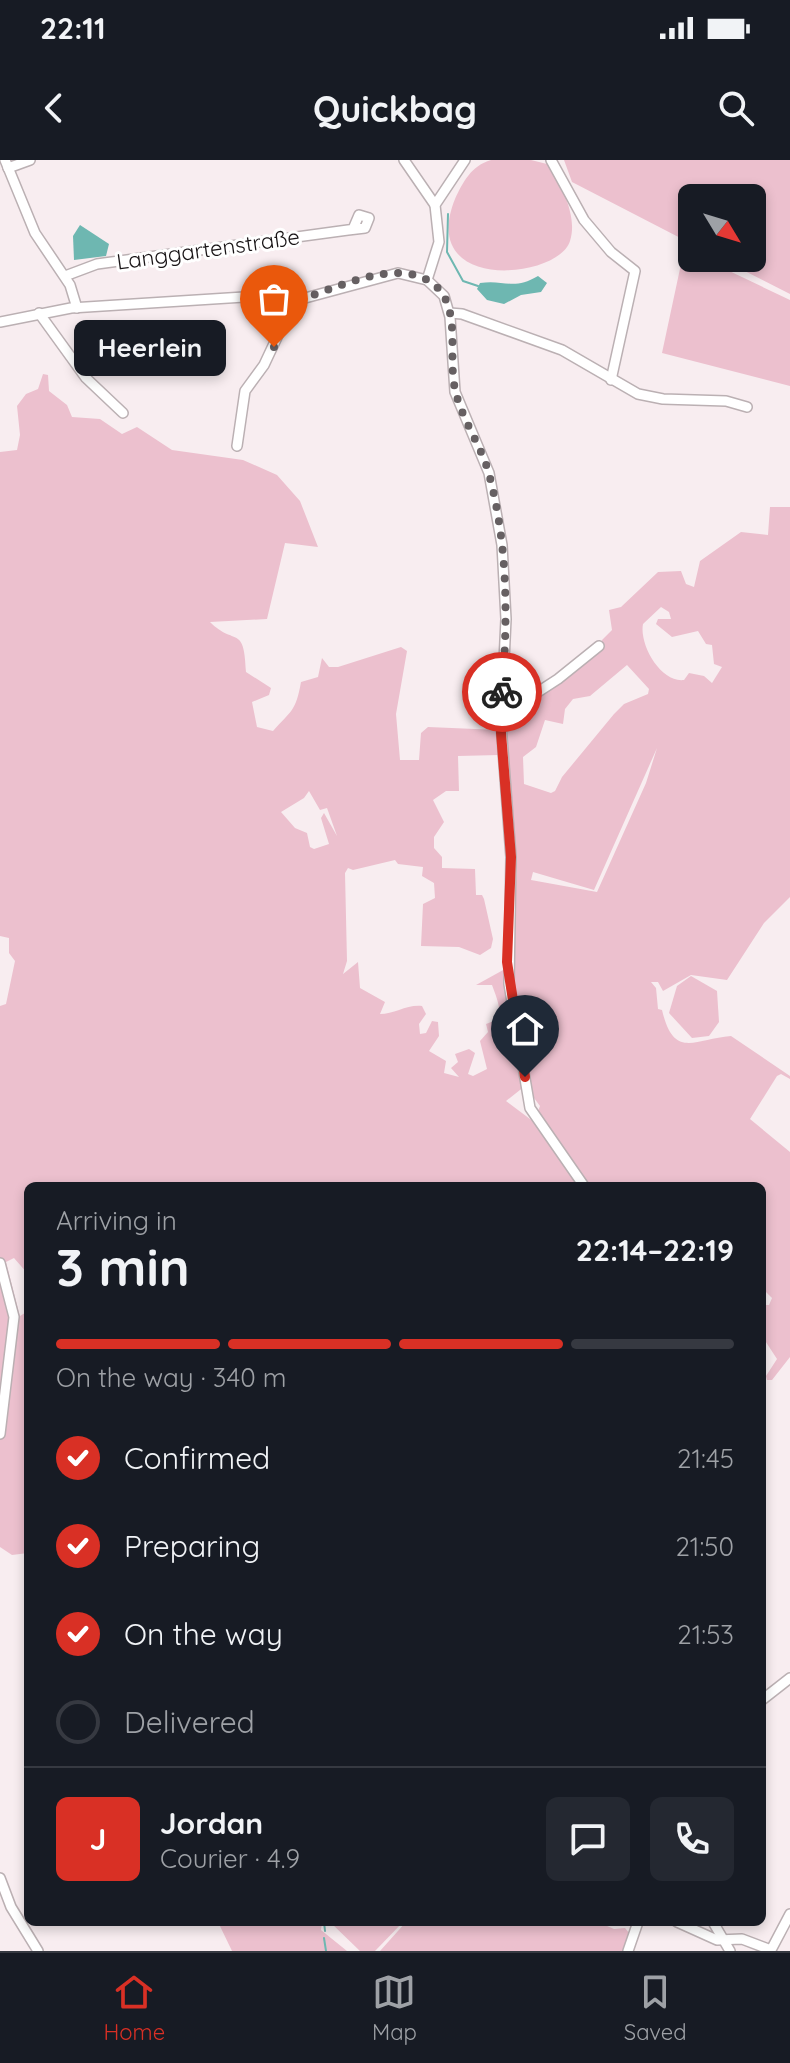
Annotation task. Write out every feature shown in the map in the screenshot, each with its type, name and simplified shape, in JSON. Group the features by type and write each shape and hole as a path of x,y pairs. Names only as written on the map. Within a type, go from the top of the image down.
{"street":[{"path":"30,160 7,164 35,233 65,276 77,308"},
{"path":"404,160 435,205 439,242 427,280"},
{"path":"435,205 465,160"},
{"path":"554,161 584,220 611,252 635,271 611,380"},
{"name":"Langgartenstraße","path":"65,276 97,264 353,229"},
{"path":"0,322 77,308 244,297 294,301 389,274 413,274 427,280 444,296 450,313 455,392 489,473 500,531 506,619 501,716 511,857 507,962 530,1108 581,1182"},
{"path":"237,446 246,388 264,365 294,301"},
{"path":"39,313 86,378 123,413"},
{"path":"450,313 499,326 562,350 611,380 647,397 726,401 747,407"},
{"path":"501,716 599,646"},
{"path":"0,1263 14,1310 0,1434"},
{"path":"766,1697 790,1678"},
{"path":"0,1878 15,1916 38,1951"},
{"path":"687,1926 724,1940 742,1939 771,1950 790,1914"},
{"path":"628,1951 637,1926"},
{"path":"715,1926 730,1951"}],"shaded area":[{"path":"491,160 531,160 551,165 572,222 570,241 560,254 542,264 494,270 472,264 455,251 449,230 455,199 473,170"},
{"path":"564,160 790,160 790,294 747,272 766,272 766,184 678,184 678,237 572,182"},
{"path":"679,272 731,272 790,300 790,386 662,353"},
{"path":"43,374 48,375 49,391 67,405 72,417 100,419 122,434 137,427 172,450 243,460 277,475 300,501 318,547 285,543 267,619 210,622 240,641 246,672 271,688 269,695 252,702 257,727 273,731 295,705 301,682 318,677 322,658 329,667 338,667 401,647 407,651 396,714 400,760 419,760 421,733 428,727 499,730 499,755 458,756 459,791 446,791 433,800 444,822 434,837 434,848 442,857 442,868 475,869 476,895 482,895 484,899 493,939 491,948 480,955 459,947 421,946 423,904 435,898 434,883 422,876 423,867 398,864 395,860 353,870 348,868 345,873 347,961 343,974 358,962 360,988 385,1002 380,1014 422,1006 426,1014 419,1024 420,1034 426,1033 432,1021 438,1022 439,1036 429,1051 446,1061 444,1073 459,1077 451,1068 458,1062 455,1054 469,1049 475,1053 468,1074 473,1076 487,1069 480,1041 488,1032 486,1024 499,1019 498,1002 492,985 476,985 505,969 504,950 509,946 517,873 508,812 506,720 603,648 602,640 612,630 609,610 621,607 658,572 681,571 686,584 694,587 700,561 741,532 768,535 770,507 790,507 790,897 764,923 727,980 691,975 663,991 658,982 651,982 656,988 658,1009 662,1010 667,1026 679,1041 687,1043 731,1036 790,1076 790,1079 781,1074 777,1076 750,1119 790,1152 790,1357 772,1380 767,1380 766,1376 777,1359 766,1342 766,1305 772,1298 766,1292 766,1182 24,1182 24,1269 14,1258 6,1262 20,1316 24,1314 24,1554 12,1555 0,1547 0,1006 6,1004 15,961 9,953 9,938 0,936 0,452 17,450 20,435 17,406 26,394 38,389","holes":["661,607 669,612 671,619 658,619 656,624 672,637 698,631 706,644 712,645 714,664 722,667 712,683 704,676 689,673 684,680 675,679 653,661 644,642 643,624","627,665 649,689 648,694 624,704 614,714 562,777 555,791 551,793 524,784 523,757 536,747 545,720 563,724 565,709 573,699 590,696","657,748 646,783 597,892 531,880 533,872 594,890","309,791 320,810 327,808 337,836 324,813 321,818 329,844 314,849 310,847 307,833 295,828 281,812 304,798","525,1086 540,1106 534,1122 506,1101"]},
{"path":"691,976 717,991 719,1022 709,1036 692,1038 669,1013 677,986"},
{"path":"220,1926 322,1926 321,1930 347,1951 232,1951"},
{"path":"334,1926 399,1926 375,1951 360,1951"},
{"path":"402,1926 607,1926 625,1928 630,1934 626,1951 380,1951"}],"water":[{"path":"80,225 109,244 106,256 74,260 73,236"},
{"path":"538,276 547,283 541,292 521,295 504,304 487,300 477,289 480,283 515,284"}],"waterway":[{"path":"448,214 447,252 463,281 478,286"},
{"path":"324,1926 325,1931"},
{"path":"324,1938 326,1951"}],"way so far":[{"path":"274,347 294,301 398,273 413,274 427,280 444,296 450,317 455,392 489,473 500,531 506,619 502,692"}],"place":[{"name":"Heerlein","path":"274,347"}],"route":[{"path":"502,692 505,808 511,857 507,962 525,1077"}]}
